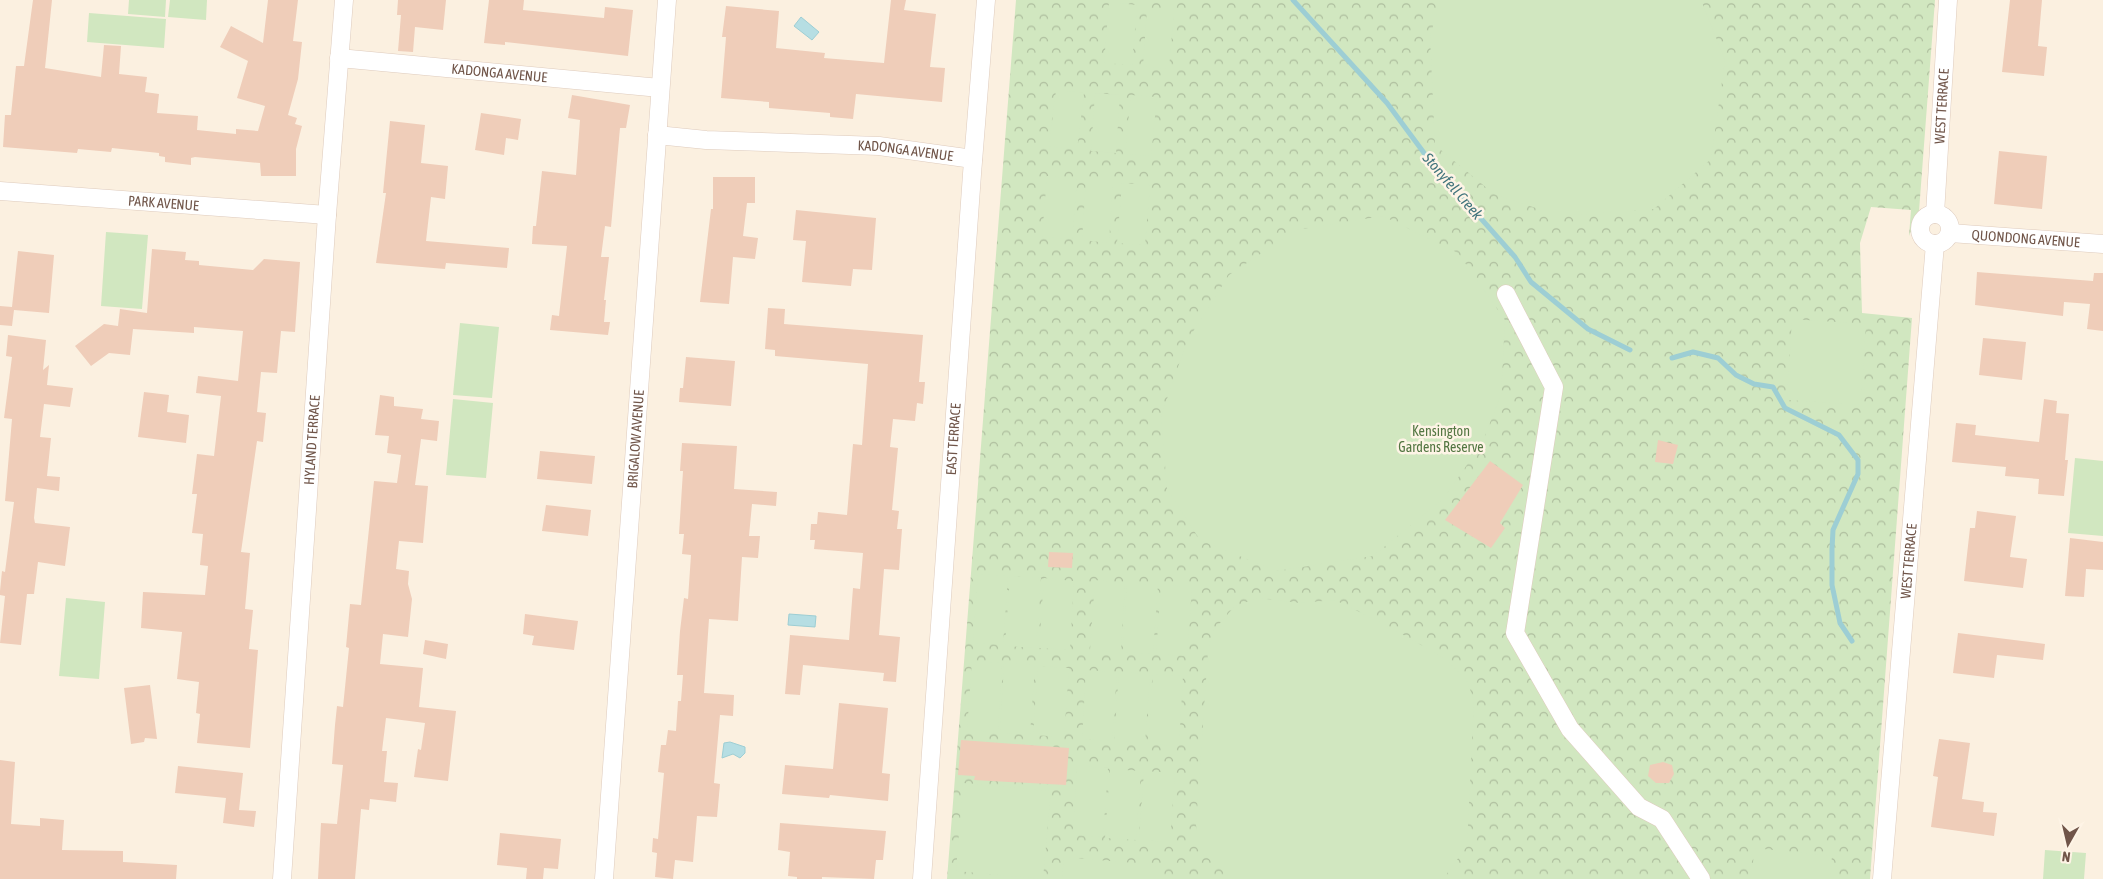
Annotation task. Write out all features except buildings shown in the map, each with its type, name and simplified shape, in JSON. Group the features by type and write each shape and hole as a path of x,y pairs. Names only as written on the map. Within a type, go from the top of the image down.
{"street":[{"name":"HYLAND TERRACE","path":"282,879 326,215 344,0"},
{"name":"BRIGALOW AVENUE","path":"604,879 667,0"},
{"name":"EAST TERRACE","path":"922,879 986,0"},
{"name":"WEST TERRACE","path":"1936,214 1948,0"},
{"name":"KADONGA AVENUE","path":"339,58 660,88"},
{"name":"KADONGA AVENUE","path":"658,135 706,140 879,146 973,159"},
{"name":"PARK AVENUE","path":"0,191 326,215"},
{"path":"1936,214 1946,218 1949,222 1950,233 1944,241 1935,244 1923,236 1921,227 1926,218 1936,214"},
{"name":"QUONDONG AVENUE","path":"1950,233 2103,244"},
{"name":"WEST TERRACE","path":"1882,879 1935,244"},
{"path":"1506,294 1554,387 1514,633 1570,729 1638,806 1662,819 1701,879"}],"green space":[{"path":"129,0 166,0 165,17 128,14"},
{"path":"170,0 207,0 206,20 168,17"},
{"name":"Kensington Gardens Reserve","path":"1016,0 1935,0 1919,211 1909,236 1911,210 1871,207 1860,243 1862,313 1912,318 1870,879 947,879"},
{"path":"1440,0 1701,0 1725,60 1711,159 1654,209 1560,216 1494,194 1435,145 1430,37"},
{"path":"1109,2 1137,5 1132,65 1104,63"},
{"path":"1147,9 1174,11 1169,69 1143,66"},
{"path":"89,13 166,19 164,48 87,42"},
{"path":"1056,90 1084,93 1077,150 1049,146"},
{"path":"1095,93 1120,95 1116,153 1091,151"},
{"path":"1131,95 1157,97 1151,156 1125,154"},
{"path":"1047,176 1077,179 1072,239 1042,237"},
{"path":"1086,180 1113,182 1109,243 1082,240"},
{"path":"1122,183 1150,185 1145,245 1117,243"},
{"path":"1383,216 1458,253 1505,320 1501,395 1482,443 1444,498 1373,556 1276,571 1200,540 1167,489 1161,416 1187,341 1229,275 1296,230"},
{"path":"106,232 148,235 142,309 101,306"},
{"path":"1792,319 1866,324 1861,405 1787,400"},
{"path":"460,323 499,327 492,398 453,395"},
{"path":"453,399 493,403 486,478 446,475"},
{"path":"2075,458 2103,461 2103,536 2068,533"},
{"path":"978,574 1008,576 1003,645 973,643"},
{"path":"1010,576 1041,578 1036,648 1005,646"},
{"path":"1044,578 1074,581 1070,650 1039,648"},
{"path":"1095,580 1125,583 1121,652 1090,650"},
{"path":"1127,583 1158,585 1153,654 1123,652"},
{"path":"1161,585 1192,587 1187,656 1156,654"},
{"path":"66,598 105,602 99,679 59,676"},
{"path":"1258,598 1300,603 1335,600 1384,624 1444,658 1466,679 1474,700 1467,846 1446,875 1439,879 1232,879 1199,850 1196,825 1208,651 1212,632 1235,606"},
{"path":"972,661 1002,663 998,732 967,730"},
{"path":"1004,663 1035,665 1030,735 1000,733"},
{"path":"1038,666 1069,668 1064,737 1033,735"},
{"path":"1086,670 1117,672 1112,741 1082,739"},
{"path":"1119,672 1150,674 1145,743 1114,741"},
{"path":"1153,674 1183,676 1179,746 1148,744"},
{"path":"1077,766 1108,768 1103,837 1073,835"},
{"path":"1110,769 1141,771 1136,840 1105,838"},
{"path":"1144,771 1175,773 1170,842 1139,840"},
{"path":"963,783 1051,791 1043,879 956,871"},
{"path":"1754,848 1832,856 1830,879 1752,879"},
{"path":"2045,850 2086,853 2084,879 2043,879"},
{"path":"1064,857 1156,865 1155,879 1062,879"}],"water":[{"path":"801,17 819,32 812,40 794,26"},
{"path":"789,614 816,616 815,627 788,625"},
{"path":"730,742 745,747 745,753 740,758 733,754 722,758 724,743"}],"waterway":[{"name":"Stonyfell Creek","path":"1293,0 1387,103 1430,161 1515,257 1531,282 1588,329 1630,350"},
{"name":"Stonyfell Creek","path":"1672,358 1693,352 1718,358 1736,375 1754,384 1773,387 1785,408 1839,435 1858,460 1858,474 1833,530 1832,549 1832,585 1840,623 1852,641"}]}
